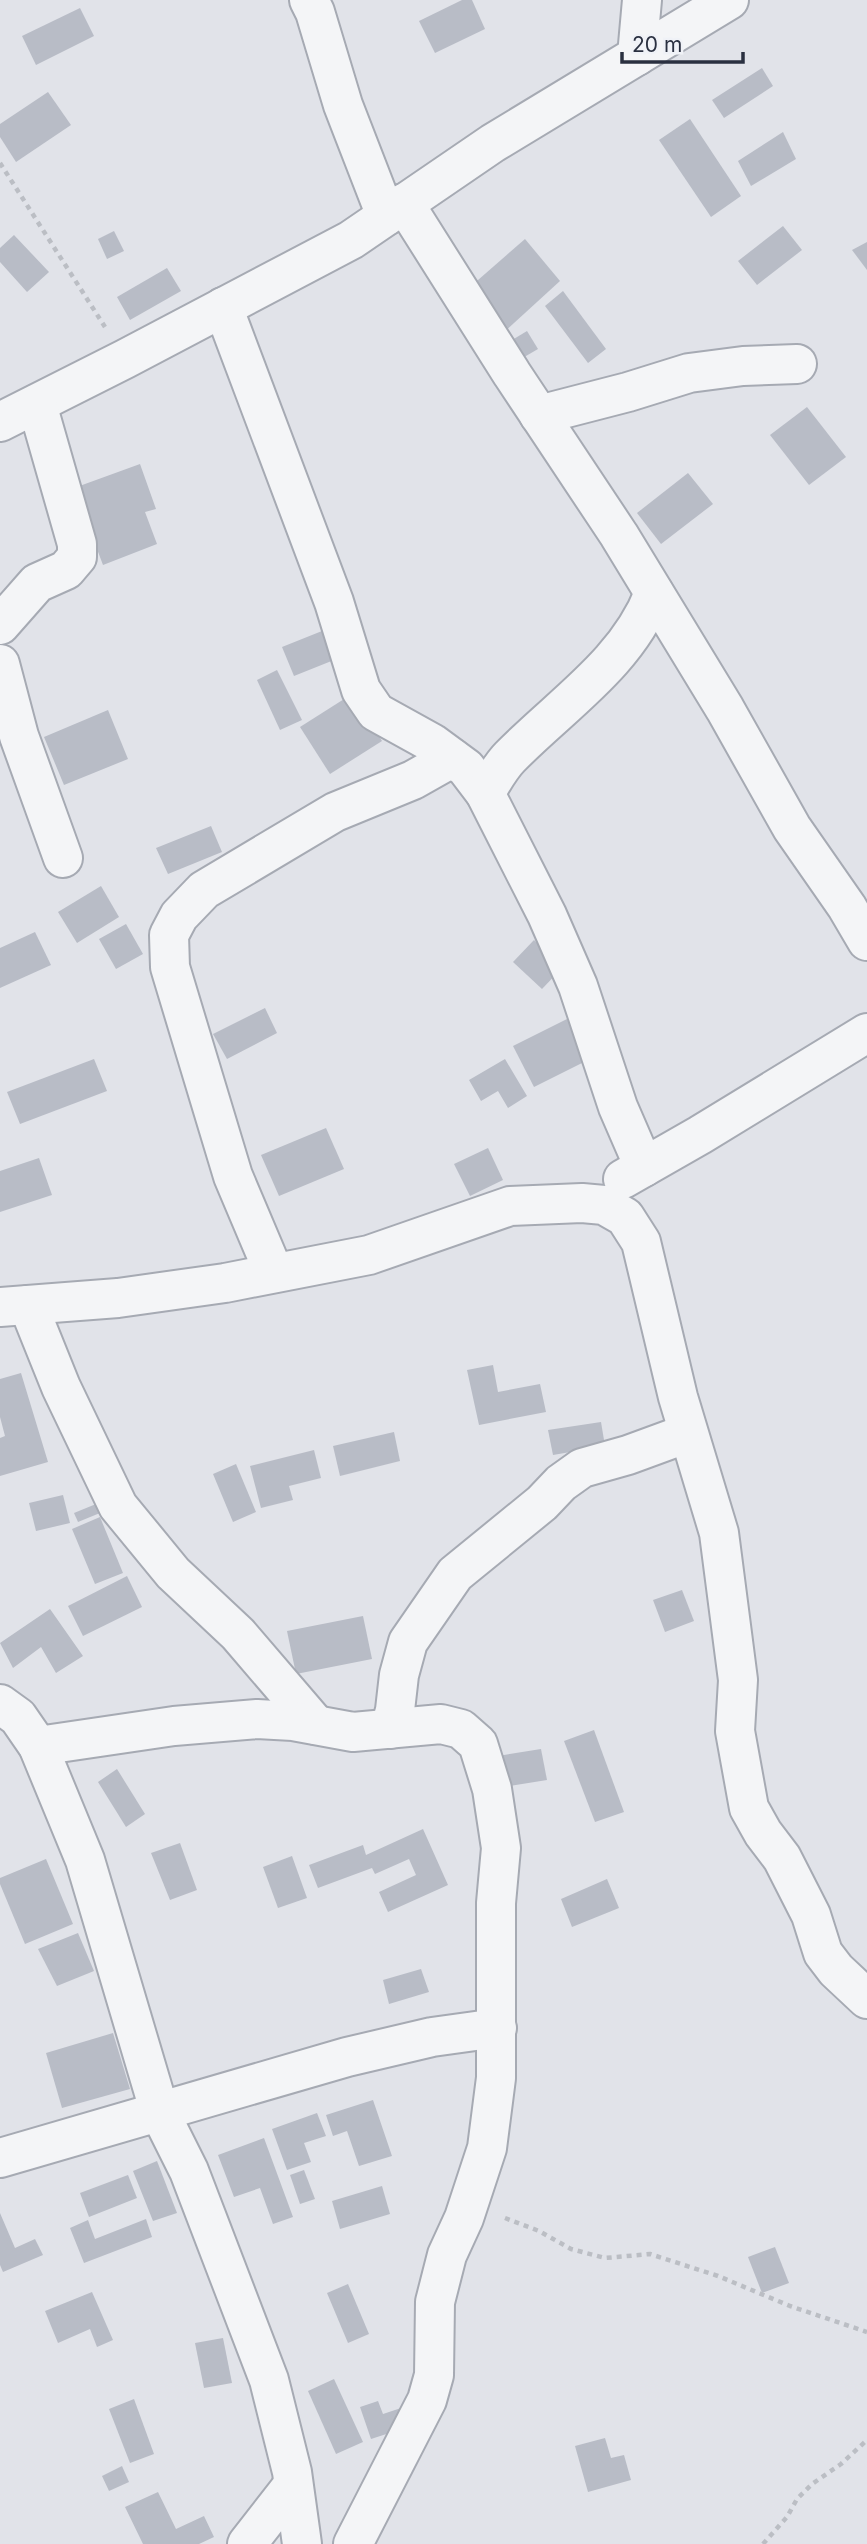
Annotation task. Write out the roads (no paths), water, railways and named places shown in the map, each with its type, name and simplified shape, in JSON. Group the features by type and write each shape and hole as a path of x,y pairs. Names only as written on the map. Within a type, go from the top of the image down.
{"street":[{"path":"309,0 316,12 343,104 395,209 540,415 619,535 725,709 792,828 847,907 867,941"},
{"path":"0,422 351,240 493,143 729,0"},
{"path":"637,6 637,56"},
{"path":"223,307 334,602 361,690 376,712 432,743 466,768 485,793 547,915 578,986 618,1107 644,1167"},
{"path":"540,415 689,373 743,366 797,364"},
{"path":"0,625 37,583 66,570 77,556 77,544 37,404"},
{"path":"485,793 508,759 595,679 645,615 654,593"},
{"path":"0,664 19,736 63,858"},
{"path":"274,1273 233,1176 170,967 169,935 178,916 204,890 335,812 413,780 452,758"},
{"path":"582,1203 867,1033"},
{"path":"316,1725 238,1634 173,1573 118,1506 61,1387 14,1306 118,1298 369,1255 510,1206 582,1203 604,1205 625,1217 641,1242 688,1433 719,1534 738,1680 735,1731 749,1808 782,1858 811,1915 823,1953 836,1970 867,1999"},
{"path":"390,1729 399,1675 408,1642 455,1574 582,1468 688,1433"},
{"path":"0,1704 18,1717 37,1746 85,1860 160,2113 189,2171 269,2379 293,2484 302,2544"},
{"path":"37,1746 174,1726 257,1719 354,1732 441,1724 461,1729 478,1744 492,1789 501,1848 496,1903 496,2078 487,2148 464,2218 447,2255 435,2302 434,2375 426,2400 353,2544"},
{"path":"0,2158 347,2057 432,2037 497,2028"},
{"path":"247,2544 293,2484"}]}
